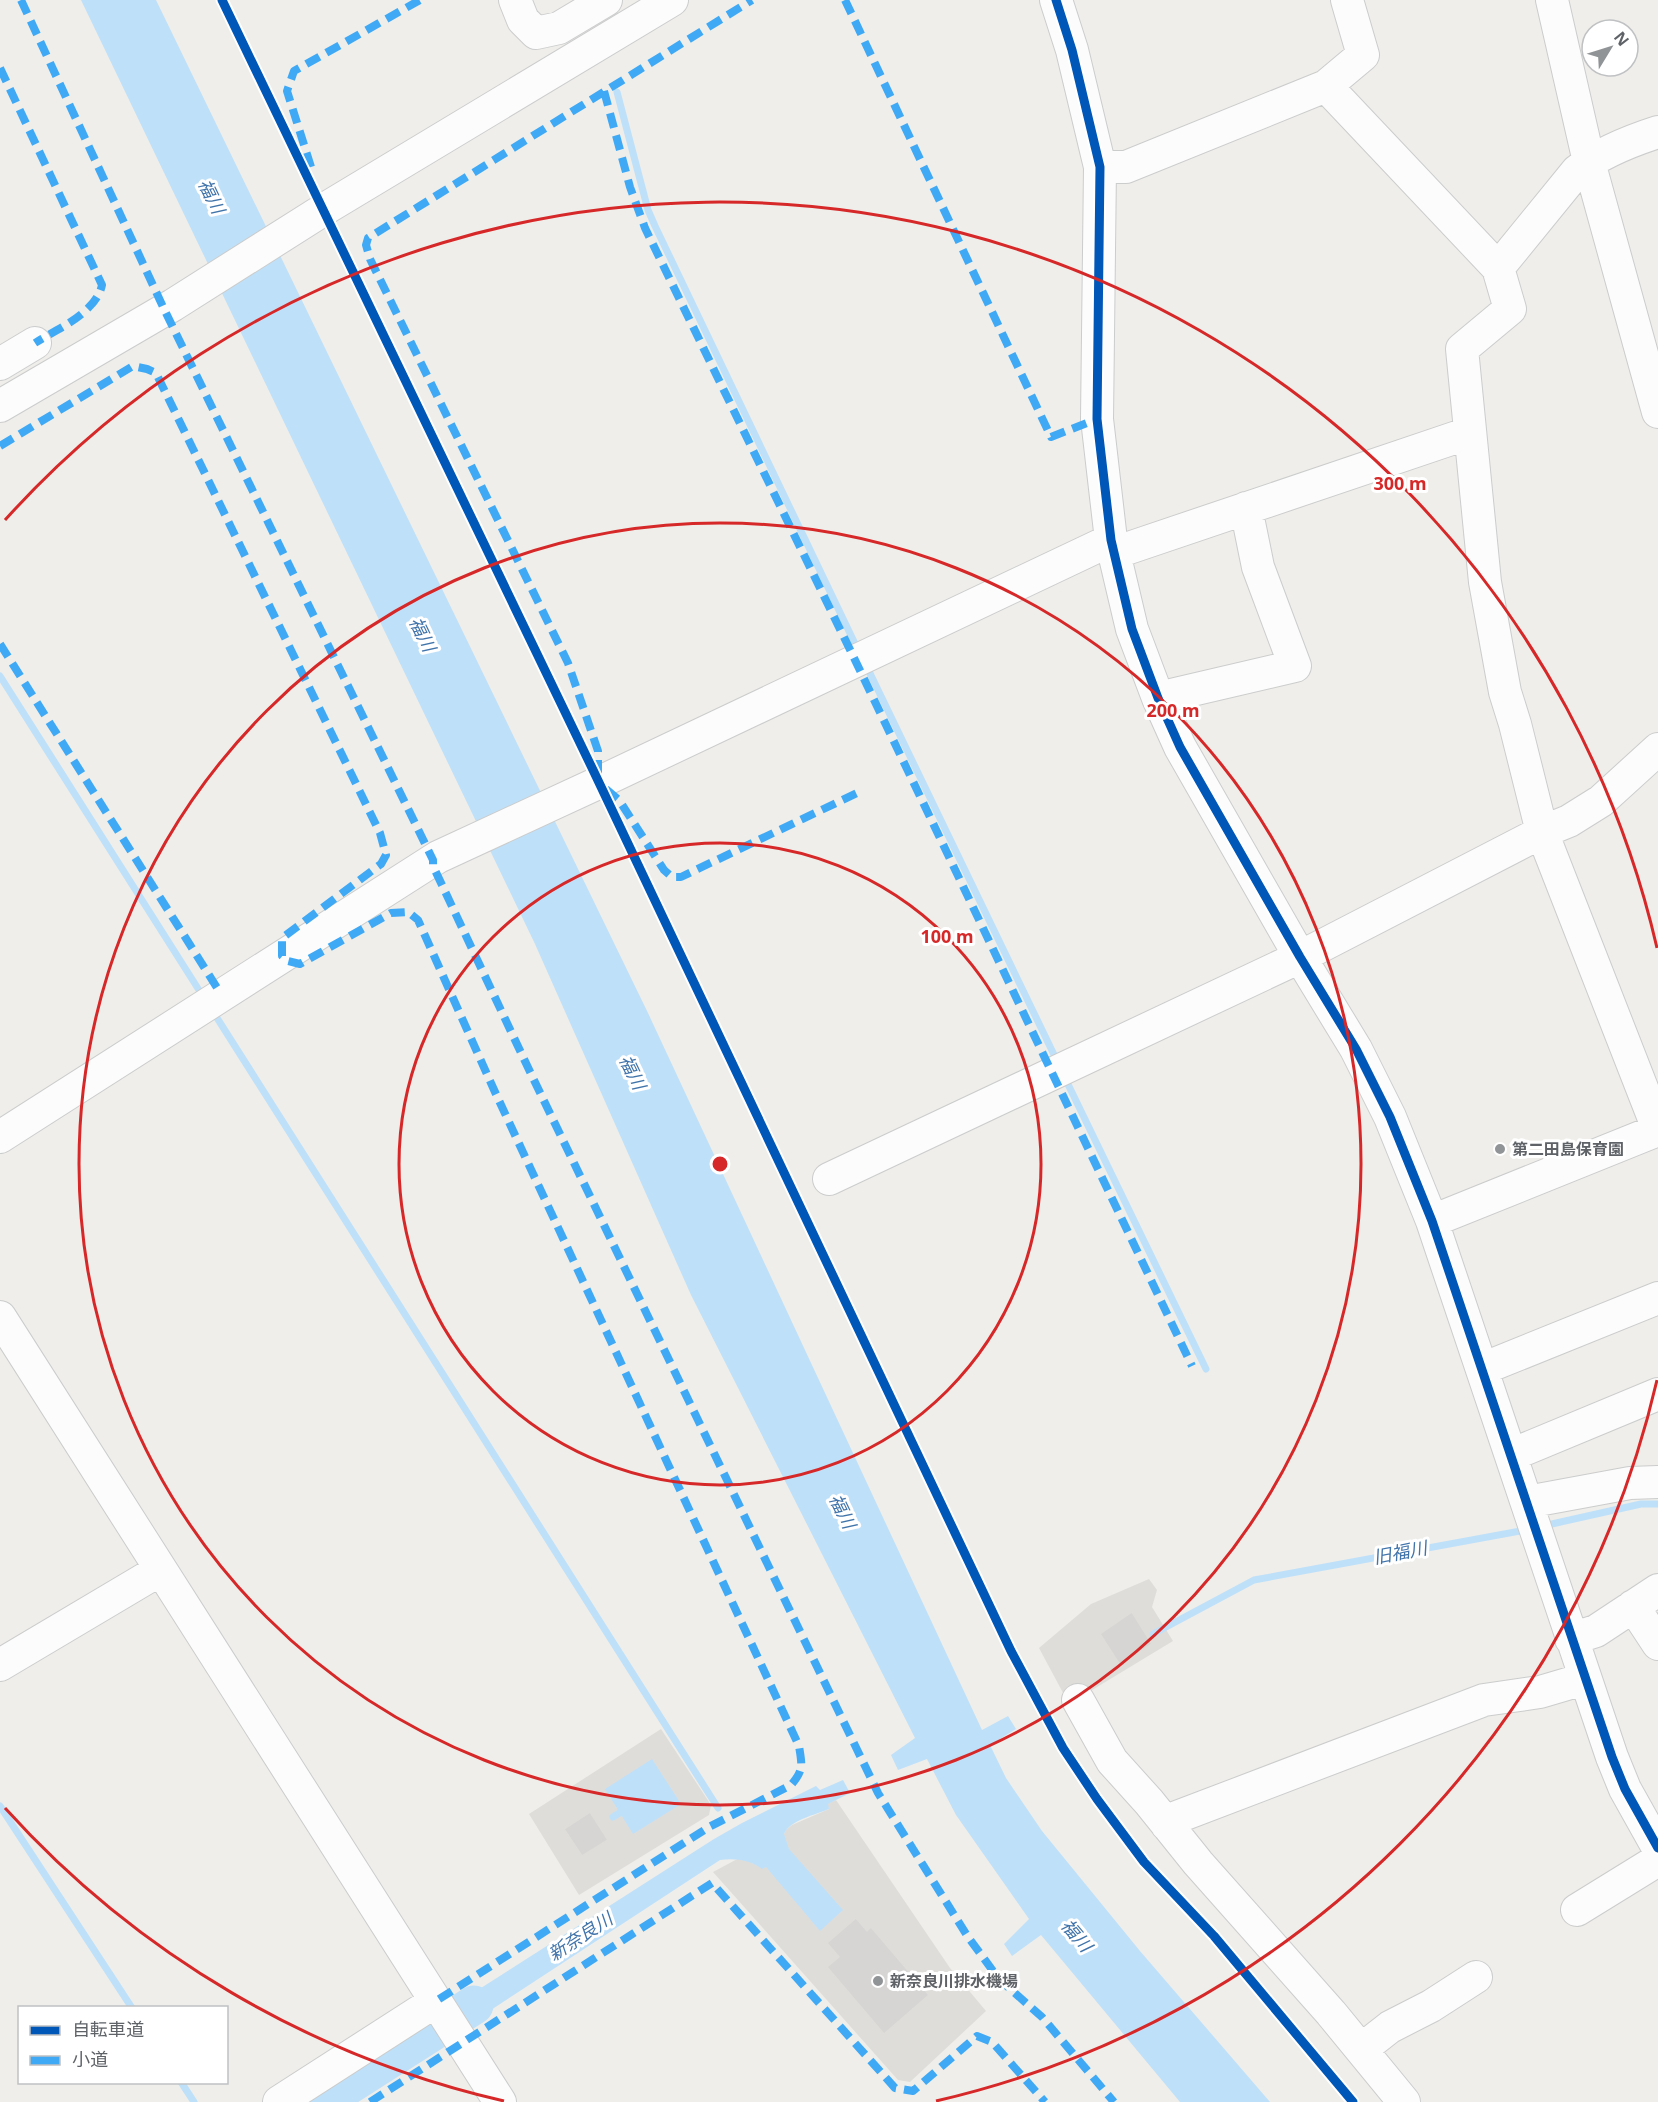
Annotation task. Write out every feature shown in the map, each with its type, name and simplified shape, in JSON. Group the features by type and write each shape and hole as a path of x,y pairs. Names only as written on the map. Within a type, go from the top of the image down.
{"street":[{"path":"515,0 523,20 536,33 558,28 606,0"},
{"path":"0,406 173,305 319,213 672,0"},
{"path":"1056,0 1072,50 1100,166 1097,419 1112,546 1132,629 1158,698 1180,747 1300,957 1356,1049 1390,1117 1432,1221 1584,1679 1624,1789 1658,1848"},
{"path":"1100,166 1126,168 1326,86 1363,55 1347,0"},
{"path":"1552,0 1589,162 1657,406"},
{"path":"1326,86 1498,268 1510,309 1462,349 1485,582 1497,651 1505,692 1542,832 1658,1129 1432,1221"},
{"path":"1498,268 1577,171 1589,162 1651,141"},
{"path":"0,364 35,343"},
{"path":"0,1137 438,857 1112,546 1246,508 1469,433"},
{"path":"1158,698 1295,666 1258,567 1246,508"},
{"path":"829,1179 1300,957 1542,832 1569,821 1601,801 1658,750"},
{"path":"1482,1369 1658,1298"},
{"path":"0,1317 500,2102"},
{"path":"1511,1455 1658,1394"},
{"path":"1527,1502 1630,1484 1658,1482"},
{"path":"0,1665 160,1570"},
{"path":"1571,1639 1596,1631 1646,1598 1658,1644"},
{"path":"1167,1825 1177,1817 1484,1700 1540,1692 1584,1679"},
{"path":"1078,1700 1112,1761 1198,1863 1362,2049 1404,2102"},
{"path":"1578,1910 1658,1860"},
{"path":"1362,2049 1390,2027 1431,2006 1476,1977"},
{"path":"279,2102 445,2015"}],"shaded area":[{"path":"1149,1579 1157,1590 1152,1607 1173,1641 1069,1704 1039,1648 1091,1604"},
{"path":"661,1729 711,1805 709,1815 579,1895 529,1814"},
{"path":"836,1800 950,1968 986,2011 910,2082 898,2080 713,1872 784,1834 792,1825 829,1809 827,1804"}],"water":[{"name":"福川","path":"81,0 156,0 648,1013 982,1730 1008,1716 1016,1729 990,1745 1006,1778 1042,1831 1140,1951 1270,2102 1180,2102 1041,1935 1012,1956 1004,1944 1029,1919 956,1815 927,1759 898,1770 891,1755 915,1738 691,1295 535,944"},
{"path":"652,1759 681,1804 633,1834 605,1789"},
{"path":"843,1780 850,1793 828,1804 829,1809 792,1825 784,1834 789,1849 843,1910 820,1931 766,1867 762,1869 742,1860 720,1860 436,2046 425,2025 459,2002 714,1839 816,1786 820,1790"}],"building":[{"path":"1132,1612 1152,1644 1120,1665 1100,1634"},
{"path":"590,1812 608,1840 582,1856 564,1829"},
{"name":"新奈良川排水機場","path":"856,1918 867,1931 871,1927 929,1995 884,2034 827,1967 839,1957 827,1943"}],"waterway":[{"path":"617,92 648,210 858,650"},
{"path":"866,665 1058,1063"},
{"path":"0,676 204,998"},
{"path":"212,1010 718,1808"},
{"path":"1064,1076 1206,1369"},
{"name":"旧福川","path":"1543,1526 1641,1504 1658,1504"},
{"name":"旧福川","path":"1153,1634 1254,1580 1526,1530"},
{"path":"0,1806 131,2006"},
{"path":"613,1817 627,1808"},
{"name":"新奈良川","path":"322,2102 474,2005"},
{"path":"182,2084 194,2102"}],"marked path":[{"path":"21,0 164,309 433,860 433,866 532,1076 878,1793 968,1937 999,1979 1042,2017 1114,2102"},
{"path":"311,167 287,91 294,71 420,0"},
{"path":"598,775 598,751 568,663 370,259 366,245 368,238 752,0"},
{"path":"845,0 1051,437 1097,419"},
{"path":"0,68 102,285 98,295 84,312 35,343"},
{"path":"604,91 630,187 645,228 855,660 1192,1366"},
{"path":"0,446 133,366 156,373 380,833 386,855 381,864 282,938 282,956 288,961 300,964 391,913 408,912 418,920 495,1092 799,1746 801,1767 791,1785 709,1827 436,2001"},
{"path":"0,644 221,994"},
{"path":"606,789 619,800 664,870 672,877 681,877 857,793"},
{"path":"370,2102 712,1883 895,2088 913,2091 977,2036 992,2042 1045,2102"}],"cycle path":[{"path":"222,0 594,772 1011,1651 1063,1748 1097,1799 1144,1862 1214,1936 1353,2102"},
{"path":"1056,0 1072,50 1100,167 1097,419 1111,540 1132,629 1158,698 1180,747 1300,957 1356,1049 1390,1117 1432,1221 1612,1757 1625,1789 1658,1848"}],"place":[{"name":"第二田島保育園","path":"1500,1149"},
{"name":"新奈良川排水機場","path":"878,1981"}]}
